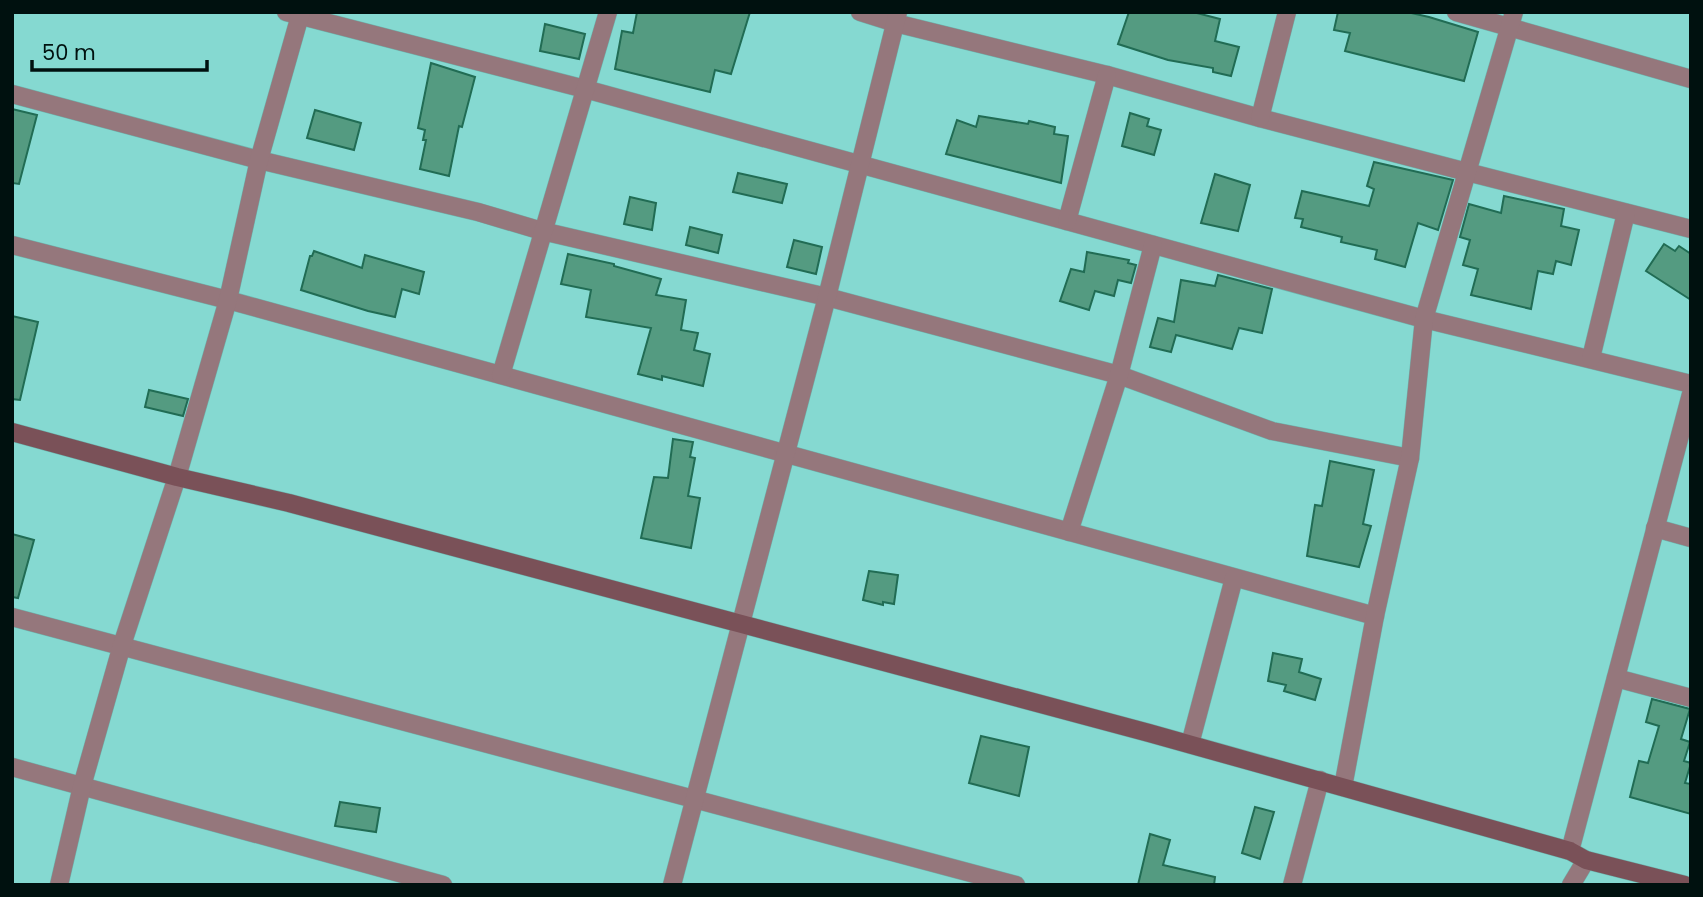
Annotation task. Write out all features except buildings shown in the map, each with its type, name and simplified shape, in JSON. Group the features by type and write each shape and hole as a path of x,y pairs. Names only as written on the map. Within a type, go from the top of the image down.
{"street":[{"path":"501,375 608,12"},
{"path":"860,12 896,18 1260,118 1691,229"},
{"path":"1260,118 1287,12"},
{"path":"1456,12 1512,19 1691,79"},
{"path":"59,885 82,786 122,645 177,477 228,300 259,160 296,13 585,89 1424,319 1691,384"},
{"path":"672,885 827,297 896,18"},
{"path":"1343,787 1375,616 1410,458 1424,319 1512,19"},
{"path":"1068,221 1107,75"},
{"path":"12,94 259,160 478,212 542,231 827,297 1119,375 1272,431 1410,458"},
{"path":"1591,358 1626,213"},
{"path":"12,245 228,300 1375,616"},
{"path":"1069,532 1119,375 1153,245"},
{"path":"1570,851 1691,394"},
{"path":"12,432 177,477 289,503 1190,744 1570,851 1586,860 1685,885"},
{"path":"1655,528 1691,538"},
{"path":"1190,744 1234,578"},
{"path":"12,617 1016,885"},
{"path":"1616,678 1691,698"},
{"path":"12,767 443,885"},
{"path":"1292,885 1320,780"},
{"path":"1572,885 1586,860"}]}
